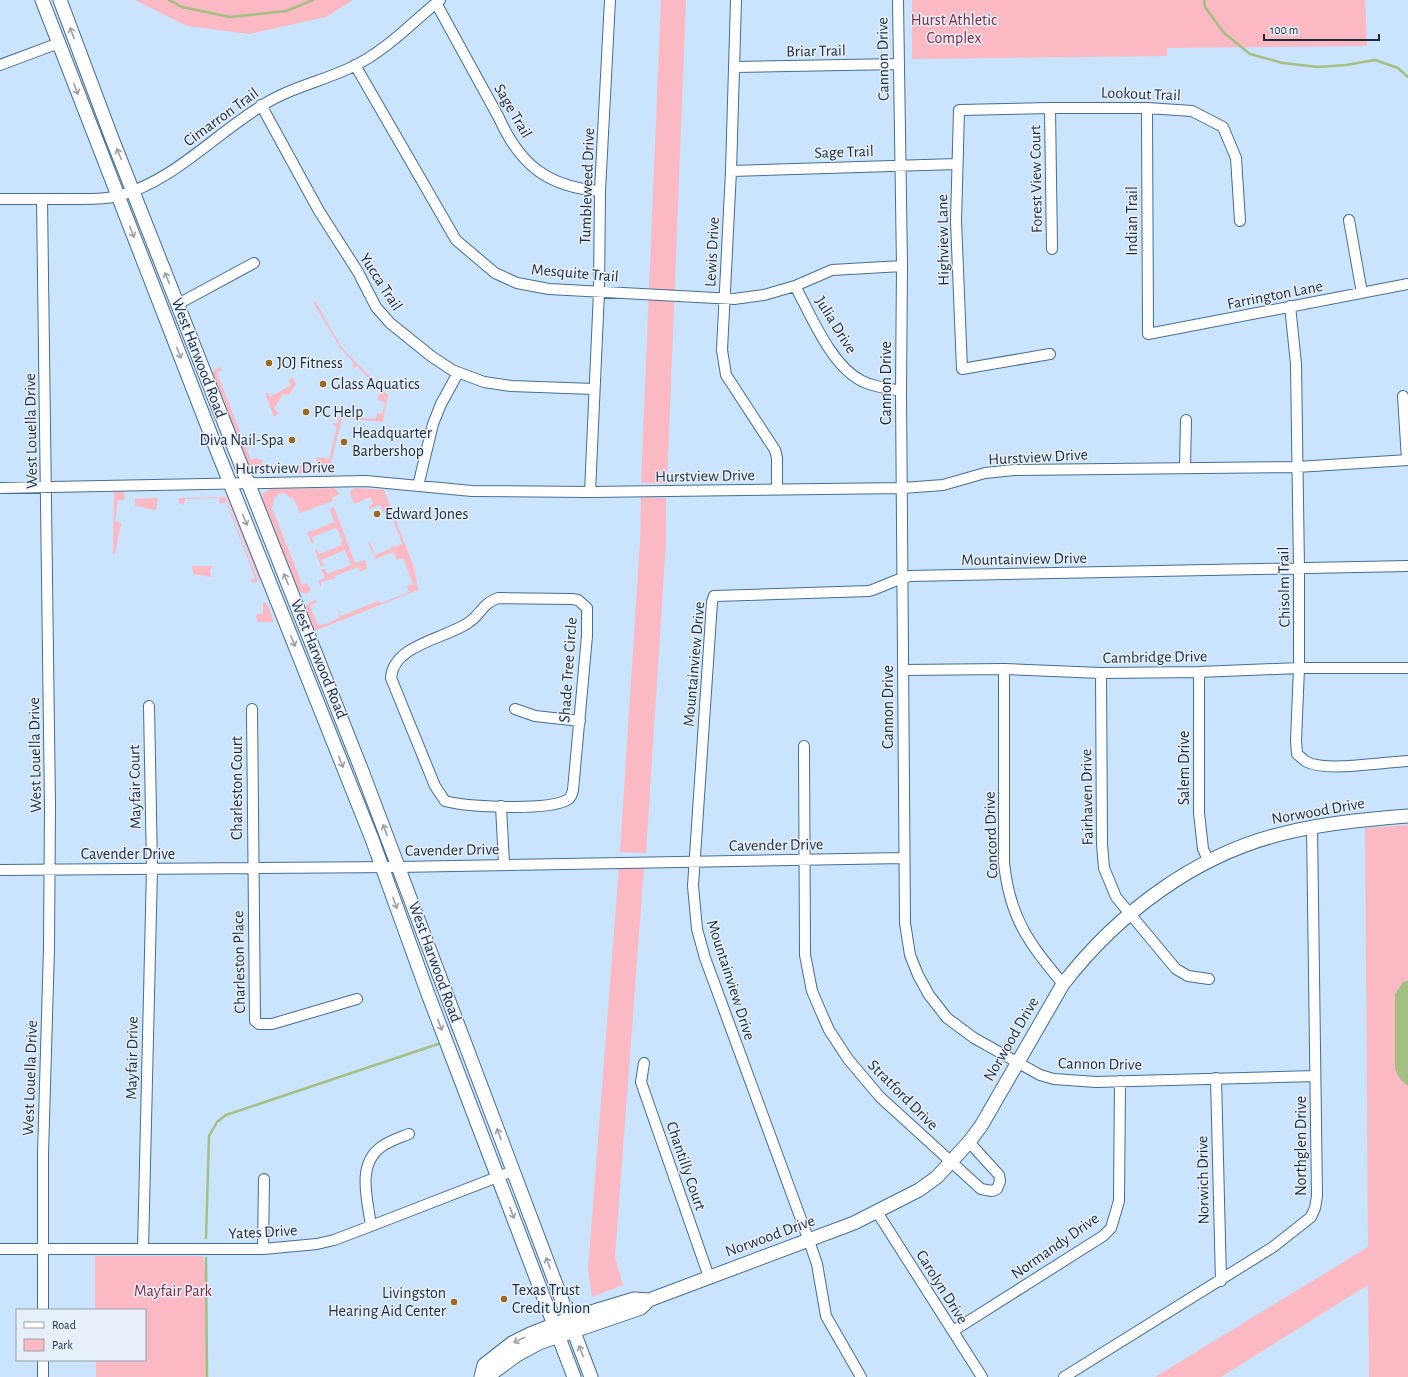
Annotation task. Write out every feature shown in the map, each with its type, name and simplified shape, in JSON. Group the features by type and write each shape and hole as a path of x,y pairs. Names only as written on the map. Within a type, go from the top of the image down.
{"main road":[{"name":"West Harwood Road","path":"42,0 117,196 382,867 428,994 574,1377"},
{"name":"West Harwood Road","path":"60,0 111,136 134,190 398,866 591,1377"},
{"name":"Norwood Drive","path":"482,1377 491,1374 517,1355 557,1331 571,1325 634,1299 649,1300 809,1241 877,1212 919,1190 952,1162 981,1126 1063,984 1098,942 1130,914 1161,890 1209,862 1257,841 1312,826 1408,816"}],"street":[{"name":"Tumbleweed Drive","path":"590,492 599,292 600,191 610,0"},
{"name":"Lewis Drive","path":"736,0 731,171 722,350 726,375 775,450 777,458 777,490"},
{"name":"Cannon Drive","path":"898,0 899,165 902,266 901,391 903,488 902,670 904,858 905,923 910,955 929,996 947,1018 1017,1063 1040,1075 1054,1080 1120,1081 1315,1076"},
{"name":"Cimarron Trail","path":"0,199 100,199 117,196 134,190 165,175 261,105 284,92 355,66 386,47 438,2"},
{"name":"Sage Trail","path":"438,2 508,137 516,148 531,165 551,179 581,189 600,191"},
{"path":"0,64 59,43"},
{"name":"Briar Trail","path":"734,67 898,64"},
{"name":"Mesquite Trail","path":"355,66 456,240 495,273 517,283 549,289 734,299 764,295 795,286 832,270 902,266"},
{"name":"Yucca Trail","path":"261,105 319,211 358,272 376,307 390,323 431,356 458,373 484,382 511,386 594,389"},
{"name":"Forest View Court","path":"1050,108 1052,249"},
{"name":"Lookout Trail","path":"959,110 1146,108 1192,111 1222,126 1236,158 1240,220"},
{"name":"Indian Trail","path":"1146,108 1148,334"},
{"name":"Highview Lane","path":"959,110 956,221 962,369 1050,354"},
{"name":"Sage Trail","path":"731,171 957,164"},
{"name":"West Louella Drive","path":"42,199 50,869 43,1154 43,1309"},
{"path":"1349,220 1362,293"},
{"path":"178,304 254,264"},
{"name":"Farrington Lane","path":"1148,334 1408,284"},
{"name":"Julia Drive","path":"795,286 828,346 847,370 860,380 869,384 901,391"},
{"name":"Chisolm Trail","path":"1290,306 1296,364 1299,568 1297,754 1304,760 1320,765 1338,766 1408,761"},
{"path":"418,486 433,424 441,404 458,373"},
{"path":"1403,396 1408,460"},
{"path":"1185,468 1186,420"},
{"name":"Hurstview Drive","path":"0,488 366,482 472,491 590,492 903,488 954,483 996,471 1297,467 1408,460"},
{"name":"Mountainview Drive","path":"861,1377 826,1316 817,1264 705,958 694,915 693,886 712,602 714,596 870,591 893,583 902,577 1408,566"},
{"name":"Shade Tree Circle","path":"498,598 578,600 587,608 587,636 580,721 574,790 568,800 557,804 543,806 457,804 442,798 435,786 393,685 391,678 392,669 398,659 414,648 466,624 487,602 498,598"},
{"name":"Cambridge Drive","path":"902,670 1004,669 1101,673 1199,672 1299,668 1408,668"},
{"name":"Concord Drive","path":"1004,669 1004,863 1006,881 1017,917 1025,934 1036,951 1063,984"},
{"name":"Salem Drive","path":"1199,672 1199,813 1203,848 1209,862"},
{"name":"Fairhaven Drive","path":"1101,673 1102,844 1104,868 1116,897 1180,972 1188,976 1209,979"},
{"name":"Mayfair Court","path":"149,706 152,868"},
{"name":"Charleston Court","path":"252,709 253,868"},
{"path":"516,709 520,712 535,716 580,721"},
{"name":"Stratford Drive","path":"804,746 804,932 808,972 812,991 829,1030 848,1059 880,1097 982,1189 992,1190 997,1188 1000,1181 999,1175 969,1142"},
{"path":"501,806 504,864"},
{"name":"Northglen Drive","path":"1064,1377 1221,1281 1273,1247 1295,1231 1311,1216 1315,1208 1317,1196 1312,826"},
{"name":"Cavender Drive","path":"0,870 382,867 904,858"},
{"name":"Mayfair Drive","path":"142,1249 152,868"},
{"name":"Charleston Place","path":"253,868 256,1021 259,1024 272,1024 357,999"},
{"name":"Chantilly Court","path":"644,1063 641,1082 709,1277"},
{"name":"Norwich Drive","path":"1216,1078 1221,1281"},
{"name":"Normandy Drive","path":"953,1331 1103,1236 1111,1228 1119,1201 1120,1081"},
{"path":"371,1226 366,1179 366,1168 370,1158 388,1143 409,1134"},
{"name":"Yates Drive","path":"0,1249 263,1249 317,1244 334,1240 513,1171"},
{"path":"263,1249 264,1179"},
{"name":"Carolyn Drive","path":"877,1212 982,1377"},
{"path":"43,1361 43,1377"}],"green space":[{"path":"135,0 353,0 326,17 249,34 187,26"},
{"path":"661,0 686,0 667,484 641,483"},
{"name":"Hurst Athletic Complex","path":"912,0 1365,0 1367,46 1167,48 1167,56 912,59"},
{"path":"315,301 342,348 388,395 383,422 342,418 330,466 332,467 331,471 328,473 317,472 316,459 318,457 329,459 337,427 333,425 333,423 338,423 339,416 376,419 377,413 382,414 385,403 378,400 378,396 382,392 357,366 352,369 354,363 341,349 313,302"},
{"path":"219,367 222,370 217,373 251,460 256,458 262,460 262,466 303,465 303,460 305,460 308,464 307,473 301,474 286,470 255,470 249,466 213,375 213,371"},
{"path":"293,378 296,384 289,395 283,394 274,409 279,413 274,417 265,393 268,393 270,397 291,385 289,380"},
{"path":"334,488 340,494 332,498 333,501 300,513 293,498 290,498 286,494 280,493 275,497 272,508 302,585 307,583 311,590 306,594 298,591 294,582 262,500 263,493 270,489"},
{"path":"352,489 384,490 414,567 418,590 314,631 305,607 315,600 317,602 310,606 318,625 326,624 340,617 336,604 341,616 378,601 381,603 409,592 407,586 413,584 403,558 397,560 393,552 376,559 368,543 370,542 375,555 390,549 393,545 394,547 402,544 390,511 384,513 380,505 369,509 369,506 373,504 370,497 354,504 350,494"},
{"path":"114,491 123,491 125,495 124,500 118,500 115,521 121,524 115,554 113,554"},
{"path":"227,495 261,576 259,580 226,496"},
{"path":"225,497 258,581 252,583 251,580 255,578 226,502 220,504 219,498 185,499 184,505 179,503 179,498"},
{"path":"641,497 666,498 666,541 646,853 620,852 640,541"},
{"path":"158,498 156,510 135,506 135,499"},
{"path":"334,507 355,563 365,560 367,568 361,572 358,567 335,576 336,578 321,582 321,588 318,581 325,578 321,569 325,569 327,574 351,565 345,550 321,560 324,565 321,567 315,550 317,549 319,554 342,545 341,542 343,541 336,528 312,537 314,543 312,544 307,533 334,522 330,509"},
{"path":"192,566 213,566 210,570 211,577 193,574"},
{"path":"263,603 267,603 274,622 257,622 256,614 263,614"},
{"path":"1408,825 1408,1377 1369,1377 1368,1285 1221,1377 1155,1377 1368,1247 1365,828"},
{"path":"619,867 644,867 615,1257 623,1285 592,1297 588,1270"},
{"name":"Mayfair Park","path":"95,1256 203,1256 206,1278 207,1377 96,1377 96,1361 146,1361 146,1309 95,1309"}],"shaded area":[{"path":"1408,981 1408,1086 1400,1079 1395,1069 1395,994 1403,982"}],"waterway":[{"path":"169,0 182,7 230,17 286,11 313,0"},
{"path":"1204,0 1205,7 1224,33 1250,54 1283,63 1318,67 1346,65 1375,60 1398,68 1408,77"},
{"path":"206,1238 209,1136 217,1122 226,1115 438,1044"},
{"path":"206,1258 207,1377"}],"place":[{"name":"JOJ Fitness","path":"269,363"},
{"name":"Glass Aquatics","path":"323,384"},
{"name":"PC Help","path":"306,412"},
{"name":"Diva Nail-Spa","path":"292,440"},
{"name":"Headquarter Barbershop","path":"344,442"},
{"name":"Edward Jones","path":"377,514"},
{"name":"Texas Trust Credit Union","path":"504,1299"},
{"name":"Livingston Hearing Aid Center","path":"454,1302"}]}
